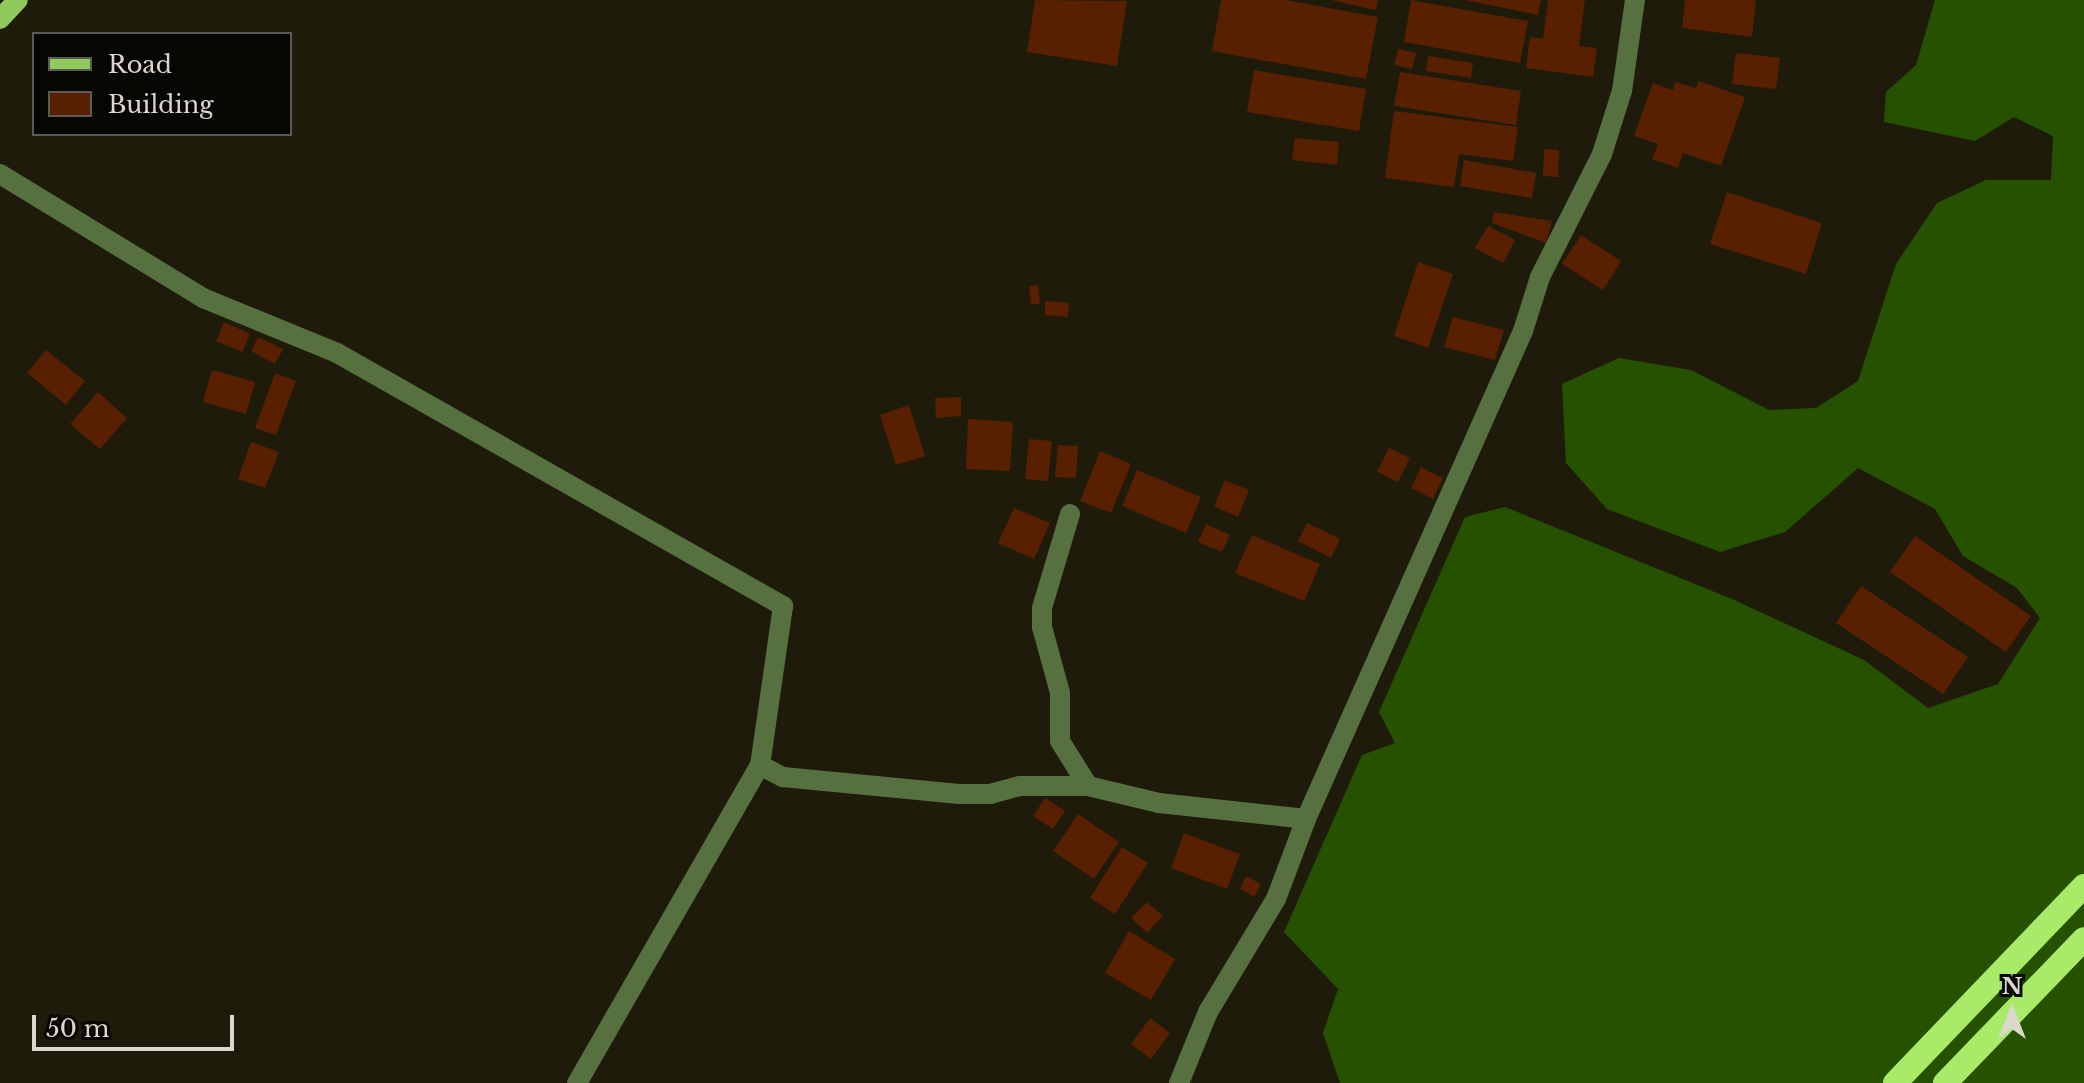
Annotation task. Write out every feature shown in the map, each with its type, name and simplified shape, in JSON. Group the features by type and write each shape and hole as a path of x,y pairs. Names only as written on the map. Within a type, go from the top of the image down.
{"highway":[{"path":"1895,1083 2084,886"},
{"path":"1945,1083 2084,939"}],"main road":[{"path":"0,19 18,0"}],"street":[{"path":"1179,1083 1208,1012 1276,899 1306,819 1517,345 1540,277 1602,154 1622,91 1635,0"},
{"path":"0,174 203,298 337,353 783,606 760,765 577,1083"},
{"path":"1070,514 1042,608 1042,627 1060,693 1060,741 1088,786"},
{"path":"760,765 783,777 959,794 990,794 1020,786 1088,786 1159,803 1306,819"}],"green space":[{"path":"1935,0 2084,0 2084,1083 1340,1083 1323,1033 1338,989 1284,932 1362,755 1395,743 1379,712 1465,517 1505,507 1732,599 1864,660 1928,708 1998,684 2040,618 2017,588 1963,556 1935,509 1858,468 1785,532 1720,552 1607,509 1566,463 1562,384 1619,358 1691,370 1769,410 1816,408 1858,381 1896,264 1937,203 1986,180 2051,180 2053,136 2014,117 1975,141 1884,122 1886,92 1916,65"}],"building":[{"path":"1035,0 1127,1 1117,66 1027,52"},
{"path":"1221,0 1285,0 1378,17 1366,79 1212,51"},
{"path":"1331,0 1378,0 1376,10"},
{"path":"1411,0 1528,21 1520,63 1404,42"},
{"path":"1465,0 1541,0 1538,15"},
{"path":"1548,0 1585,0 1579,46 1597,48 1593,77 1526,68 1530,37 1543,39"},
{"path":"1685,0 1756,0 1752,37 1682,28"},
{"path":"1398,49 1416,53 1412,69 1394,65"},
{"path":"1736,53 1780,58 1776,89 1732,84"},
{"path":"1428,56 1473,63 1471,78 1426,71"},
{"path":"1254,70 1366,89 1359,131 1247,112"},
{"path":"1400,72 1521,91 1516,125 1394,106"},
{"path":"1698,81 1745,97 1721,166 1683,153 1678,168 1652,159 1658,144 1634,136 1653,83 1673,90 1675,82 1696,88"},
{"path":"1394,111 1518,127 1513,161 1459,154 1454,187 1385,178"},
{"path":"1295,138 1339,142 1337,165 1292,160"},
{"path":"1544,149 1559,150 1558,177 1543,176"},
{"path":"1464,160 1536,173 1532,198 1460,186"},
{"path":"1727,192 1822,223 1806,274 1710,244"},
{"path":"1494,212 1552,221 1546,243 1492,223"},
{"path":"1488,226 1515,240 1503,263 1475,248"},
{"path":"1581,235 1621,261 1603,290 1562,264"},
{"path":"1418,262 1453,274 1428,348 1394,336"},
{"path":"1038,285 1040,304 1031,304 1029,286"},
{"path":"1045,301 1069,303 1068,317 1045,315"},
{"path":"1453,317 1504,330 1495,360 1444,347"},
{"path":"224,322 250,334 242,352 216,341"},
{"path":"258,337 283,349 275,364 251,351"},
{"path":"46,350 85,381 66,405 27,373"},
{"path":"212,370 255,382 246,414 203,402"},
{"path":"275,373 296,381 276,435 255,428"},
{"path":"98,392 127,418 100,449 70,424"},
{"path":"961,397 961,416 936,418 935,398"},
{"path":"909,405 925,456 896,465 880,415"},
{"path":"968,419 1013,422 1010,471 966,469"},
{"path":"1029,439 1052,441 1048,481 1025,479"},
{"path":"251,442 279,452 265,488 238,479"},
{"path":"1058,445 1078,446 1076,478 1055,477"},
{"path":"1389,448 1410,458 1398,482 1377,472"},
{"path":"1100,451 1131,464 1111,513 1080,501"},
{"path":"1421,467 1443,478 1433,499 1411,488"},
{"path":"1137,470 1201,497 1186,533 1122,506"},
{"path":"1225,480 1249,490 1238,517 1214,506"},
{"path":"1014,508 1050,523 1034,559 998,543"},
{"path":"1307,523 1340,539 1331,558 1298,541"},
{"path":"1206,524 1230,535 1222,552 1198,542"},
{"path":"1252,535 1320,564 1304,601 1235,573"},
{"path":"1915,536 2031,616 2006,652 1890,572"},
{"path":"1861,586 1968,657 1943,694 1836,623"},
{"path":"1045,798 1065,811 1053,829 1033,816"},
{"path":"1078,814 1119,842 1094,879 1053,851"},
{"path":"1184,833 1240,854 1227,889 1171,868"},
{"path":"1122,847 1148,863 1115,914 1090,898"},
{"path":"1246,876 1261,884 1254,897 1240,889"},
{"path":"1147,902 1163,916 1147,933 1131,918"},
{"path":"1129,931 1175,959 1151,1000 1105,973"},
{"path":"1150,1018 1170,1033 1151,1059 1131,1044"}]}
